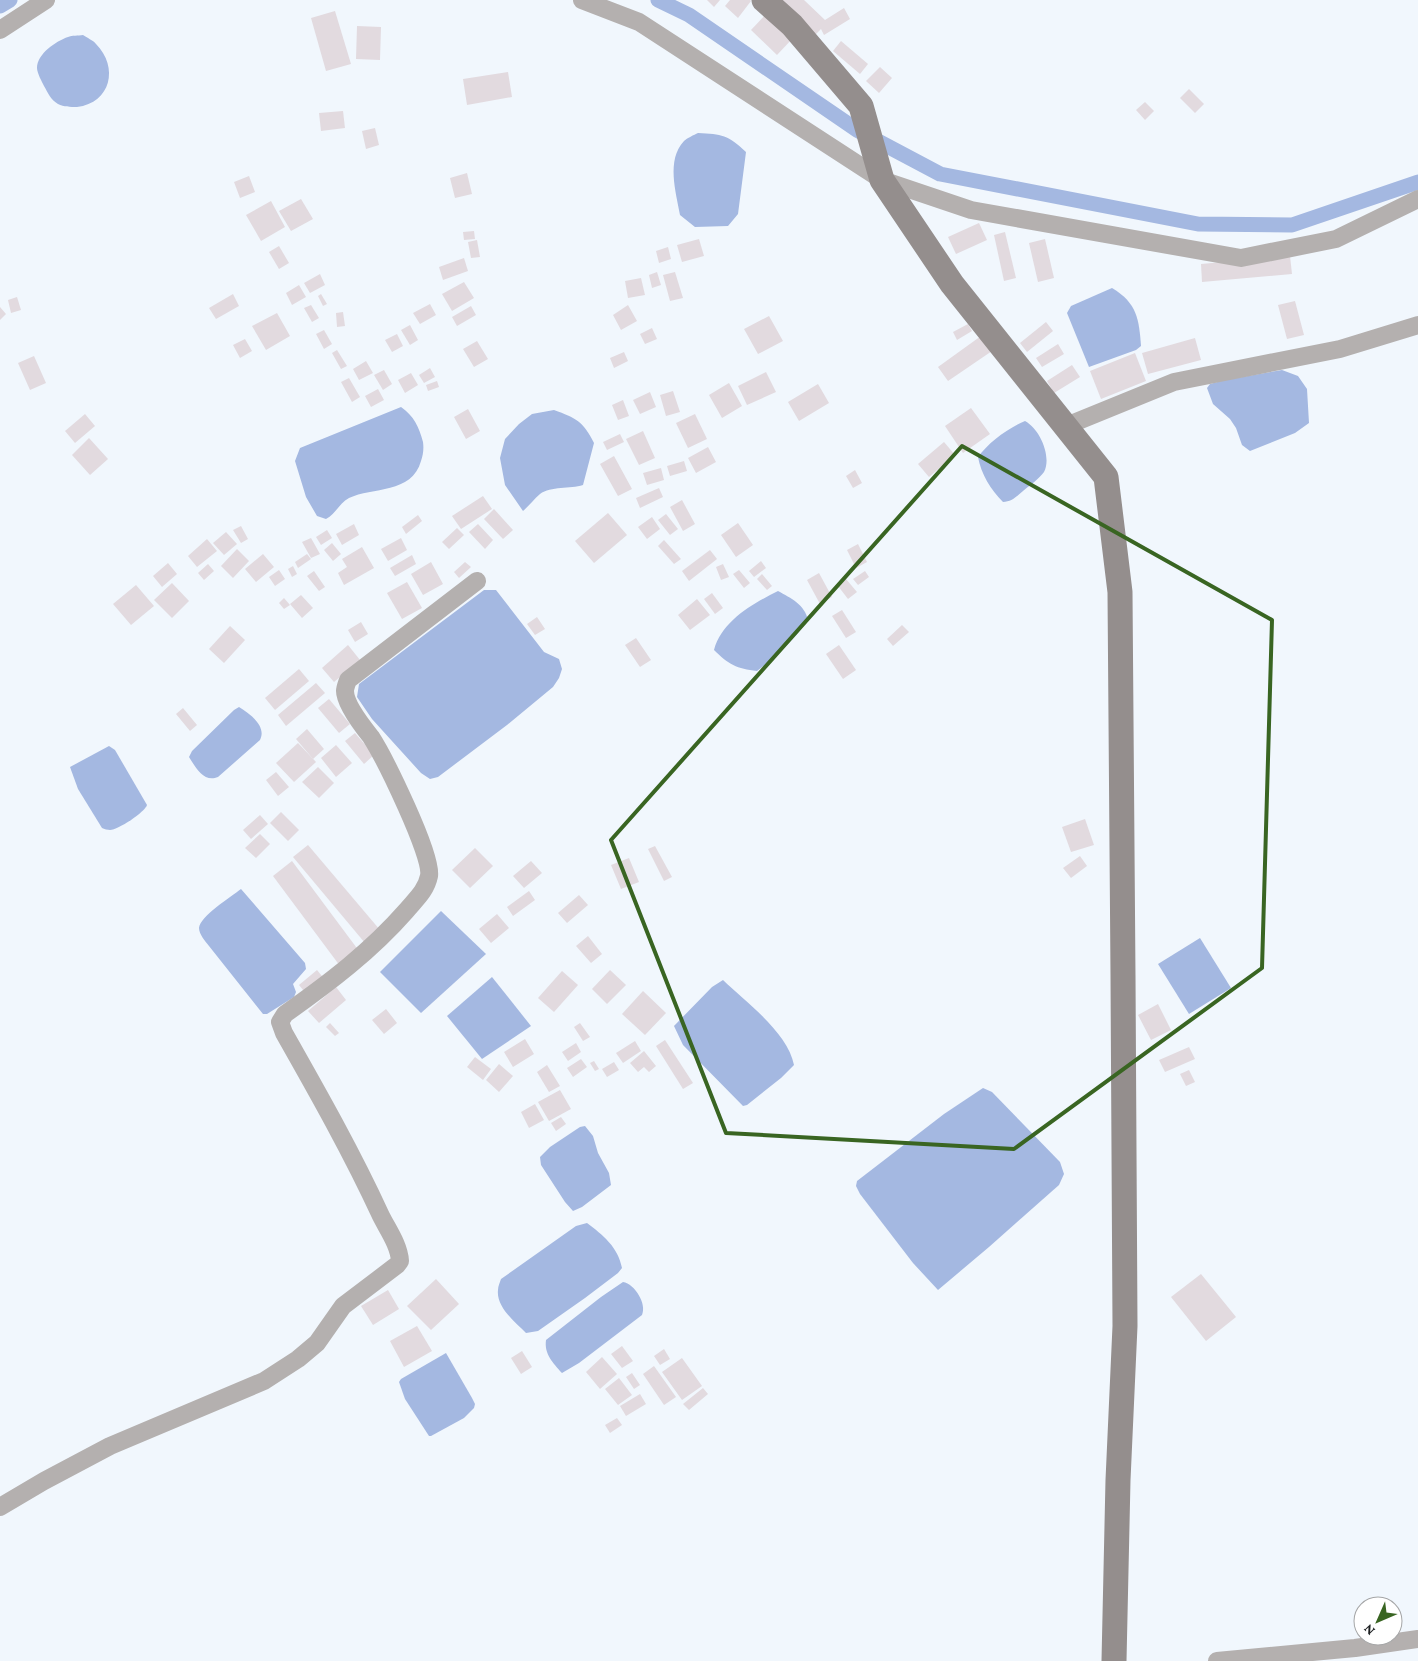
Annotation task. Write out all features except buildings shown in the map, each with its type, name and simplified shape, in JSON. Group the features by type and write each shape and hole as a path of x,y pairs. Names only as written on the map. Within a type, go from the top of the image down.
{"main road":[{"path":"764,0 792,25 861,106 882,180 952,284 1106,477 1120,592 1125,1326 1118,1480 1114,1661"}],"street":[{"path":"0,30 46,0"},
{"path":"582,0 639,22 882,180 971,210 1241,258 1336,239 1418,198"},
{"path":"1066,426 1174,382 1340,349 1418,325"},
{"path":"0,1508 44,1481 110,1446 264,1381 298,1359 317,1343 343,1306 400,1261 398,1249 370,1190 282,1029 280,1022 285,1014 338,976 370,948 392,927 423,892 429,875 420,838 374,742 354,713 347,700 345,691 348,680 477,581"},
{"path":"1217,1661 1356,1648 1418,1639"}],"highlighted area":[{"path":"962,446 1272,620 1262,968 1014,1149 726,1133 611,840"}],"water":[{"path":"83,35 95,43 103,53 108,63 108,83 98,99 89,104 77,107 63,106 53,100 47,91 38,72 38,63 44,53 58,42 70,36"},
{"path":"698,133 724,136 746,152 738,214 728,226 695,227 680,215 674,176 675,157 684,141"},
{"path":"1112,288 1127,300 1135,312 1138,320 1141,346 1136,350 1089,367 1067,313 1071,306"},
{"path":"1282,370 1298,376 1307,389 1309,423 1295,433 1250,451 1242,445 1236,428 1230,419 1213,404 1207,388 1210,384 1225,380"},
{"path":"401,407 415,422 423,442 421,461 416,472 409,479 390,488 349,498 326,519 317,516 306,497 295,461 300,448"},
{"path":"554,410 578,421 594,443 583,485 544,491 523,511 505,485 500,458 505,439 532,414"},
{"path":"1025,421 1040,437 1047,459 1046,466 1040,477 1014,498 1003,502 987,481 981,470 978,457 999,436"},
{"path":"484,590 496,590 544,652 559,659 562,669 553,687 507,725 438,777 430,779 421,773 372,719 357,697 359,684"},
{"path":"778,591 801,606 808,620 778,654 757,671 733,665 714,650 724,630 739,614"},
{"path":"239,707 259,725 262,735 260,740 218,777 209,778 198,770 189,757 192,751"},
{"path":"109,746 115,750 147,805 142,812 131,820 110,830 102,828 78,789 70,767"},
{"path":"241,889 305,963 306,969 293,984 296,992 294,997 267,1014 263,1014 206,942 199,930 201,923 210,912"},
{"path":"441,911 486,954 421,1013 380,972"},
{"path":"1200,938 1231,988 1189,1014 1158,964"},
{"path":"492,977 531,1026 482,1059 447,1016"},
{"path":"723,980 775,1030 784,1041 794,1065 781,1078 747,1105 743,1106 683,1045 674,1026 712,987"},
{"path":"983,1088 992,1092 1060,1162 1064,1174 1059,1185 938,1290 913,1263 860,1194 856,1186 857,1181 944,1114"},
{"path":"585,1126 593,1136 598,1153 609,1173 611,1185 582,1207 573,1211 541,1165 540,1157 550,1147 580,1127"},
{"path":"587,1223 604,1237 613,1248 622,1268 585,1298 538,1331 526,1333 507,1314 500,1302 498,1290 501,1279 576,1226"},
{"path":"623,1282 632,1286 639,1295 643,1305 642,1315 579,1363 562,1373 552,1362 546,1350 546,1340"},
{"path":"446,1353 475,1404 474,1408 464,1418 429,1436 405,1399 399,1382 401,1379"}],"waterway":[{"path":"0,6 10,0"},
{"path":"658,0 689,15 857,130 940,174 1198,224 1292,225 1418,182"}]}
